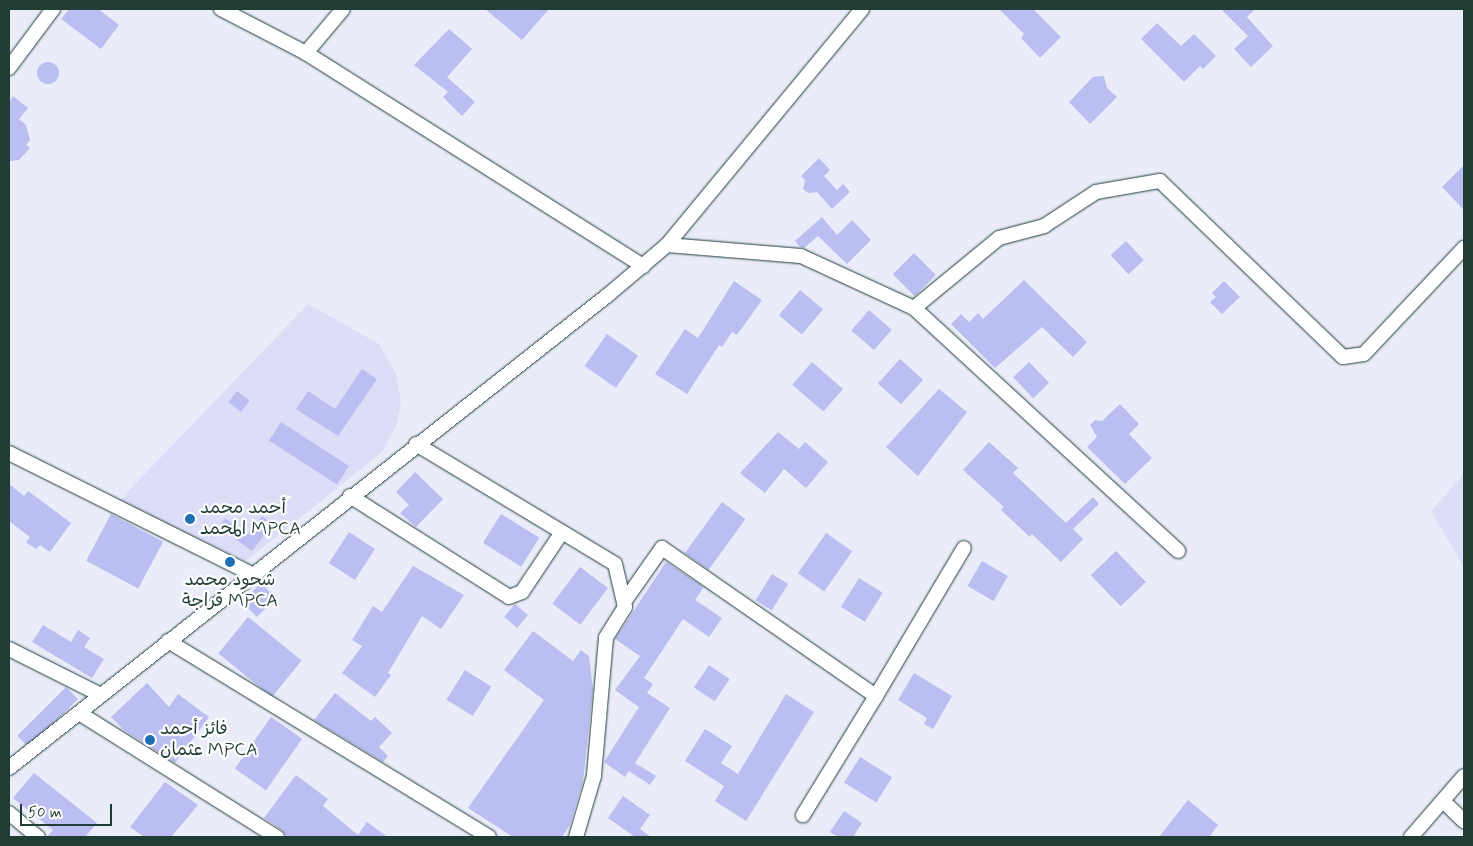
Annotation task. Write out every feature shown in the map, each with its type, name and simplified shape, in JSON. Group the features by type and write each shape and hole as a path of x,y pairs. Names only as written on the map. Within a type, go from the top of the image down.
{"street":[{"path":"9,68 53,9"},
{"path":"222,9 306,54 643,266"},
{"path":"306,54 343,9"},
{"path":"9,768 350,496 643,266 667,245 862,9"},
{"path":"914,308 999,238 1044,226 1096,192 1160,181 1343,357 1364,354 1464,248"},
{"path":"667,245 801,256 914,308 1178,551"},
{"path":"416,444 615,564 625,607 606,638 594,776 576,837"},
{"path":"9,453 252,574"},
{"path":"350,496 509,596 522,592 562,532"},
{"path":"624,602 662,548 876,696"},
{"path":"803,815 964,548"},
{"path":"168,641 489,837"},
{"path":"9,649 101,695"},
{"path":"79,713 277,837"},
{"path":"1411,837 1464,776"},
{"path":"1443,801 1464,821"},
{"path":"9,813 23,833 38,837"}],"shaded area":[{"path":"308,304 379,344 396,374 401,403 396,426 382,452 246,561 118,502"},
{"path":"1464,474 1464,567 1431,511"}],"building":[{"path":"69,9 98,9 119,25 101,49 61,19"},
{"path":"485,9 549,9 522,40"},
{"path":"999,9 1033,9 1061,37 1040,58 1021,38 1024,34"},
{"path":"1221,9 1255,9 1247,17 1273,46 1251,67 1234,49 1248,36"},
{"path":"1157,23 1181,46 1194,34 1216,56 1203,69 1200,66 1184,82 1141,39"},
{"path":"449,29 472,49 447,77 475,102 462,116 443,97 448,92 414,65"},
{"path":"48,62 56,65 59,73 56,81 48,84 40,81 37,73 40,65"},
{"path":"1104,76 1107,88 1117,97 1090,124 1069,102 1093,77"},
{"path":"13,96 28,108 19,119 26,125 30,140 26,145 30,148 19,160 9,161 9,102"},
{"path":"819,158 830,170 824,176 837,190 843,184 850,192 832,209 817,192 808,193 803,189 805,180 801,176"},
{"path":"1464,165 1464,210 1442,187"},
{"path":"822,217 837,235 852,220 871,240 847,264 818,236 804,248 800,247 795,241"},
{"path":"1126,241 1144,260 1128,274 1111,255"},
{"path":"914,253 936,275 915,296 893,274"},
{"path":"1024,280 1087,342 1073,357 1042,327 995,368 951,324 961,314 969,322 978,313 983,319"},
{"path":"734,281 762,300 737,335 732,332 722,347 719,345 687,394 655,374 685,329 698,338"},
{"path":"1224,281 1240,297 1222,314 1210,302 1216,297 1212,293"},
{"path":"800,290 823,309 802,335 779,315"},
{"path":"869,310 892,330 874,350 851,330"},
{"path":"607,334 638,356 616,388 585,366"},
{"path":"900,359 923,380 901,404 878,384"},
{"path":"812,362 843,389 823,412 792,385"},
{"path":"1029,362 1049,383 1033,398 1013,377"},
{"path":"362,369 377,379 338,436 296,409 308,391 335,409"},
{"path":"939,389 967,412 918,476 886,447"},
{"path":"237,391 250,401 241,412 228,402"},
{"path":"1120,404 1139,424 1129,434 1152,458 1125,484 1087,447 1097,437 1090,425 1095,420 1102,421"},
{"path":"281,422 349,466 337,485 269,440"},
{"path":"778,432 799,449 805,442 828,462 806,488 784,469 765,493 740,473"},
{"path":"989,442 1018,468 1013,473 1066,523 1093,497 1099,504 1073,529 1083,539 1061,562 1032,534 1030,537 1001,510 1004,507 963,470"},
{"path":"415,472 443,499 416,527 400,513 409,505 396,492"},
{"path":"9,484 24,496 28,491 71,523 50,552 40,545 36,549 26,542 30,537 9,521"},
{"path":"722,502 745,519 708,570 685,553"},
{"path":"111,514 163,542 138,588 86,561"},
{"path":"501,514 539,538 521,567 483,543"},
{"path":"262,516 273,524 252,551 219,527 225,518 247,535"},
{"path":"349,532 375,549 355,580 329,563"},
{"path":"826,533 852,551 824,591 798,573"},
{"path":"1116,551 1146,582 1121,606 1091,575"},
{"path":"982,561 1008,576 993,601 968,586"},
{"path":"666,562 701,585 703,588 695,600 722,618 709,637 683,619 644,678 653,684 647,693 670,708 635,763 656,776 650,785 629,771 625,777 604,762 639,707 615,690 640,656 615,639"},
{"path":"413,566 464,595 441,629 422,616 388,673 391,675 375,697 342,673 362,646 352,640 373,606 382,612"},
{"path":"580,567 608,588 580,625 552,604"},
{"path":"772,574 788,584 772,610 756,600"},
{"path":"859,578 883,593 865,622 841,607"},
{"path":"261,583 276,598 257,617 242,602"},
{"path":"515,604 528,615 517,628 504,617"},
{"path":"248,617 302,660 272,697 218,654"},
{"path":"43,625 71,642 78,630 90,638 84,647 104,659 92,678 32,642"},
{"path":"533,631 573,661 581,650 589,656 593,689 583,781 570,825 562,837 513,837 468,808 544,700 504,670"},
{"path":"709,665 730,679 715,701 694,687"},
{"path":"465,670 491,686 473,716 446,700"},
{"path":"914,673 952,696 933,729 924,724 927,718 898,700"},
{"path":"147,683 169,707 178,694 209,717 175,763 125,731 111,717"},
{"path":"66,687 78,699 29,748 17,736"},
{"path":"335,693 371,721 375,717 392,733 379,747 388,756 383,762 314,720"},
{"path":"786,694 814,712 746,821 715,801 724,786 685,761 705,729 732,746 721,763 738,774"},
{"path":"271,717 302,739 266,790 235,769"},
{"path":"860,757 892,777 876,803 844,782"},
{"path":"34,773 97,823 85,837 47,837 53,830 13,798"},
{"path":"296,775 328,799 323,806 358,835 367,822 388,837 287,837 282,830 264,818"},
{"path":"165,782 198,805 171,837 144,837 130,827"},
{"path":"623,796 650,815 640,829 651,837 635,837 608,818"},
{"path":"1188,800 1218,825 1209,837 1159,837"},
{"path":"844,811 862,823 853,837 838,837 830,832"}],"place":[{"name":"أحمد محمد المحمد MPCA","path":"190,519"},
{"name":"شحود محمد قراجة MPCA","path":"230,562"},
{"name":"فائز أحمد عثمان MPCA","path":"150,740"}]}
